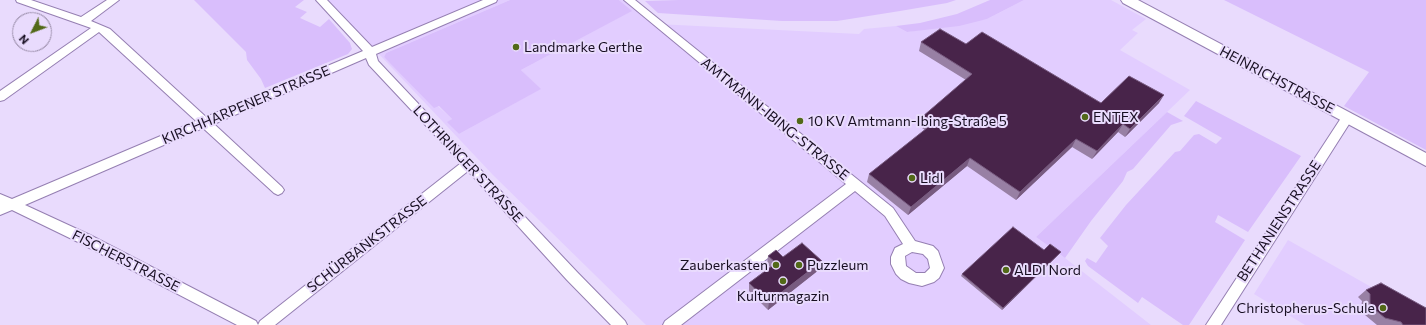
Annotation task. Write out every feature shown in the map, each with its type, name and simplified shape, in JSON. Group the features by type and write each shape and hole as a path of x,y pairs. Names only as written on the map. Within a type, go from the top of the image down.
{"street":[{"path":"21,0 99,27 278,190"},
{"path":"83,21 114,0"},
{"name":"LOTHRINGER STRASSE","path":"321,0 370,52 373,62 572,276 620,325"},
{"name":"KIRCHHARPENER STRASSE","path":"4,205 206,123 492,0"},
{"name":"AMTMANN-IBING-STRASSE","path":"630,0 889,212 911,246"},
{"name":"HEINRICHSTRASSE","path":"1128,0 1426,160"},
{"path":"0,97 99,27"},
{"name":"BETHANIENSTRASSE","path":"1213,325 1347,118"},
{"name":"SCHÜRBANKSTRASSE","path":"265,325 350,256 469,164"},
{"path":"670,325 855,184"},
{"name":"FISCHERSTRASSE","path":"4,205 85,239 251,325"}],"shaded area":[{"path":"194,0 304,0 295,7 307,12 300,18 320,27 329,19 350,43 352,49 348,54 265,88 261,79 247,60 246,52"},
{"path":"328,0 510,0 386,53 384,57 452,119 448,122 459,134 540,89 521,70 631,11 619,0 626,0 657,24 859,34 864,29 896,26 907,32 987,19 1024,0 1111,0 1146,19 1132,30 1138,33 1120,50 1190,90 1036,237 1151,325 646,325 493,175"},
{"path":"510,0 619,0 632,11 521,70 541,89 459,134 447,122 452,119 439,106 434,108 384,57 386,53"},
{"path":"956,0 947,3 837,21 782,21 658,13 645,1"},
{"path":"990,0 1024,0 987,19 959,26 907,32 896,26 920,23 957,14"},
{"path":"1224,0 1426,0 1426,150 1344,106 1369,72"},
{"path":"1196,101 1301,156 1248,232 1218,215 1215,222 1245,240 1189,325 1183,325 1142,297 1138,303 1088,266 1085,261 1087,258 1096,263 1108,246 1100,238 1126,205 1175,152 1180,151 1194,135 1199,134 1216,144 1222,138 1184,116"},
{"path":"1167,112 1183,121 1171,125 1133,169 1127,172 1123,181 1091,221 1065,258 1036,237"},
{"path":"1288,240 1412,310 1426,325 1305,325 1254,294"}],"building":[{"name":"ENTEX","path":"940,29 966,44 982,32 1101,103 1129,76 1164,95 1130,129 1123,124 1097,151 1076,139 1020,192 970,158 911,207 869,174 932,124 922,117 972,74 921,42"},
{"name":"ALDI Nord","path":"1013,227 1044,250 1050,244 1061,252 1003,308 962,274"},
{"name":"Kulturmagazin","path":"802,243 822,261 769,302 749,283 776,263 768,256 776,250 783,257"},
{"path":"1381,283 1426,308 1426,325 1403,325 1401,322 1385,318 1374,309 1370,303 1370,294 1366,290"}],"place":[{"name":"Landmarke Gerthe","path":"516,47"},
{"name":"ENTEX","path":"1085,117"},
{"name":"10 KV Amtmann-Ibing-Straße 5","path":"800,121"},
{"name":"Lidl","path":"912,178"},
{"name":"Zauberkasten","path":"776,265"},
{"name":"Puzzleum","path":"799,265"},
{"name":"ALDI Nord","path":"1006,270"},
{"name":"Kulturmagazin","path":"783,281"},
{"name":"Christopherus-Schule","path":"1383,308"}]}
